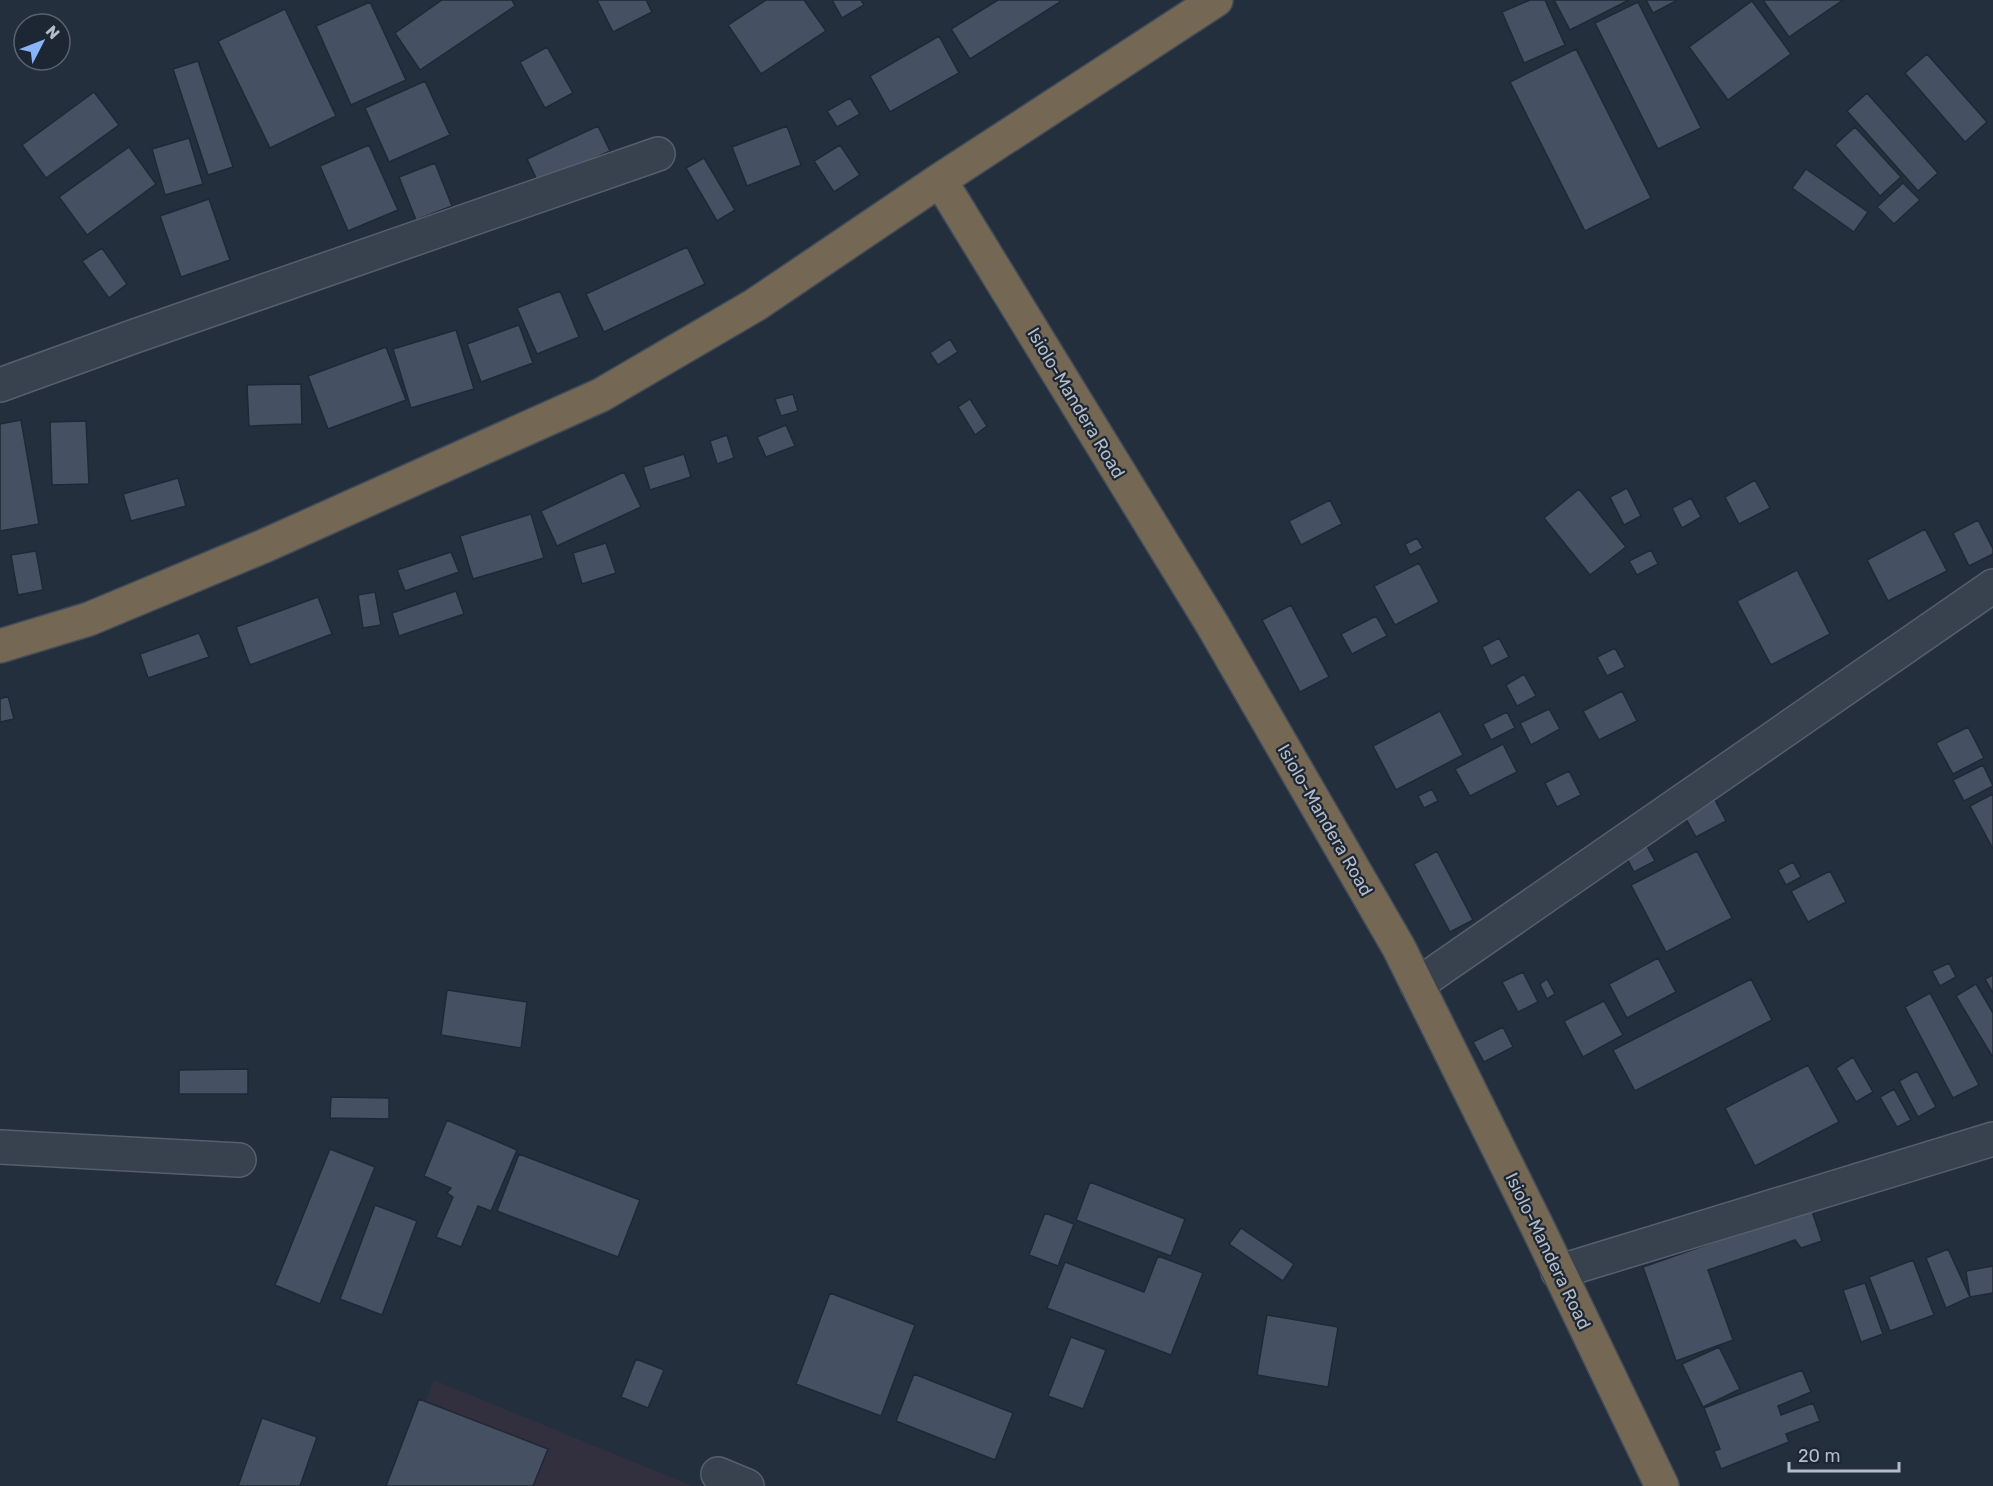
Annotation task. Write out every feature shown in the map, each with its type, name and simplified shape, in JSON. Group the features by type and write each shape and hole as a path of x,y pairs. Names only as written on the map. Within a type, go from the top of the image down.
{"highway":[{"path":"0,646 89,619 264,546 601,395 755,305 940,180 1216,0"},
{"name":"Isiolo-Mandera Road","path":"940,180 1212,624 1399,948 1662,1486"}],"street":[{"path":"0,385 658,154"},
{"path":"1417,986 1993,586"},
{"path":"1558,1272 1993,1139"},
{"path":"0,1147 239,1160"}],"shaded area":[{"path":"434,1380 692,1486 392,1486"}],"building":[{"path":"442,0 512,0 515,6 420,70 395,33"},
{"path":"597,0 646,0 652,12 613,32"},
{"path":"766,0 804,0 826,31 761,74 728,25"},
{"path":"832,0 861,0 864,5 842,18"},
{"path":"998,0 1059,0 1060,2 970,59 951,29"},
{"path":"1530,0 1545,0 1565,45 1524,63 1502,12"},
{"path":"1554,0 1629,0 1570,30"},
{"path":"1646,0 1675,0 1676,1 1653,13"},
{"path":"1763,0 1843,0 1789,37"},
{"path":"1752,1 1791,54 1728,100 1689,47"},
{"path":"370,2 406,80 351,105 316,26"},
{"path":"1638,2 1701,128 1658,149 1595,23"},
{"path":"285,9 336,116 270,148 218,41"},
{"path":"939,36 959,73 890,112 870,76"},
{"path":"547,47 573,93 545,108 520,62"},
{"path":"1576,49 1651,198 1585,231 1510,82"},
{"path":"1927,54 1987,122 1965,142 1905,73"},
{"path":"198,61 233,167 208,175 173,69"},
{"path":"425,81 450,135 389,162 365,108"},
{"path":"94,92 119,125 46,178 22,145"},
{"path":"1867,93 1938,173 1918,191 1847,111"},
{"path":"850,98 860,114 837,127 827,111"},
{"path":"598,126 610,151 539,184 527,159"},
{"path":"787,126 801,165 747,186 732,147"},
{"path":"1855,127 1901,177 1880,196 1835,145"},
{"path":"189,138 203,184 165,195 152,149"},
{"path":"369,145 398,210 348,231 320,166"},
{"path":"840,145 860,175 834,192 814,161"},
{"path":"129,147 156,184 87,235 59,197"},
{"path":"704,158 735,210 717,221 686,168"},
{"path":"435,163 452,206 416,220 399,177"},
{"path":"1806,169 1868,212 1854,232 1792,188"},
{"path":"1903,183 1920,200 1894,224 1877,207"},
{"path":"209,199 230,260 181,277 160,216"},
{"path":"687,247 705,284 604,332 586,294"},
{"path":"102,248 127,284 109,298 82,261"},
{"path":"560,291 579,337 537,354 517,308"},
{"path":"519,325 533,363 481,382 467,344"},
{"path":"456,330 474,389 411,408 393,349"},
{"path":"950,339 958,352 938,365 930,353"},
{"path":"386,347 406,400 328,429 308,376"},
{"path":"301,384 302,424 249,426 247,385"},
{"path":"793,394 798,411 781,416 775,399"},
{"path":"970,399 987,426 975,435 958,407"},
{"path":"21,420 39,524 0,531 0,424"},
{"path":"86,421 89,484 52,485 50,422"},
{"path":"786,425 795,446 766,457 757,437"},
{"path":"727,435 734,458 717,464 710,441"},
{"path":"684,454 691,477 650,490 643,467"},
{"path":"624,472 641,507 557,546 541,511"},
{"path":"178,478 186,506 131,521 123,494"},
{"path":"1755,480 1770,508 1739,524 1725,497"},
{"path":"1627,488 1641,516 1624,525 1610,497"},
{"path":"1579,489 1626,547 1590,575 1544,518"},
{"path":"1691,498 1701,517 1682,528 1672,508"},
{"path":"1330,500 1342,524 1301,545 1289,521"},
{"path":"531,514 544,558 473,579 460,536"},
{"path":"1978,520 1993,549 1993,554 1969,566 1953,533"},
{"path":"1925,529 1947,571 1888,601 1867,560"},
{"path":"1417,538 1423,548 1410,555 1405,544"},
{"path":"606,543 616,573 582,584 573,553"},
{"path":"1651,550 1658,564 1637,575 1629,561"},
{"path":"36,551 43,590 18,595 11,555"},
{"path":"451,552 459,572 405,591 397,570"},
{"path":"1419,563 1439,602 1395,625 1374,586"},
{"path":"1797,570 1830,634 1771,665 1737,601"},
{"path":"456,591 464,614 399,636 392,613"},
{"path":"375,592 381,625 363,628 358,595"},
{"path":"318,597 332,634 250,665 236,627"},
{"path":"1291,605 1329,677 1300,692 1262,620"},
{"path":"1376,616 1387,636 1352,654 1341,634"},
{"path":"199,633 209,657 148,678 140,654"},
{"path":"1499,638 1509,657 1491,666 1482,647"},
{"path":"1615,648 1625,667 1607,676 1597,657"},
{"path":"1524,674 1536,696 1517,706 1506,685"},
{"path":"1622,691 1637,721 1599,740 1583,711"},
{"path":"8,696 14,719 0,722 0,699"},
{"path":"1549,709 1560,729 1531,745 1520,723"},
{"path":"1440,711 1463,755 1396,790 1373,746"},
{"path":"1507,712 1515,728 1491,740 1483,724"},
{"path":"1968,727 1984,758 1953,774 1936,743"},
{"path":"1503,744 1517,772 1470,796 1455,769"},
{"path":"1983,765 1993,786 1964,801 1953,780"},
{"path":"1569,771 1581,795 1557,807 1545,783"},
{"path":"1432,789 1438,801 1424,808 1418,796"},
{"path":"1711,792 1726,821 1696,837 1680,808"},
{"path":"1993,794 1993,849 1970,806"},
{"path":"1644,841 1655,861 1634,872 1623,851"},
{"path":"1437,851 1473,920 1450,932 1414,864"},
{"path":"1697,851 1732,918 1666,952 1631,885"},
{"path":"1793,862 1801,877 1786,885 1778,870"},
{"path":"1830,871 1846,902 1808,922 1791,891"},
{"path":"1658,958 1676,992 1627,1018 1609,984"},
{"path":"1949,963 1956,977 1940,986 1932,971"},
{"path":"1523,972 1538,1002 1518,1012 1502,982"},
{"path":"1993,975 1993,993 1985,979"},
{"path":"1547,979 1555,994 1547,999 1540,984"},
{"path":"1751,979 1772,1020 1635,1091 1613,1050"},
{"path":"1976,984 1993,1013 1992,1056 1956,996"},
{"path":"447,990 527,1002 521,1048 441,1035"},
{"path":"1930,993 1979,1085 1953,1098 1905,1007"},
{"path":"1604,1001 1623,1035 1583,1057 1564,1021"},
{"path":"1503,1027 1513,1047 1484,1062 1473,1042"},
{"path":"1853,1057 1873,1092 1856,1102 1836,1068"},
{"path":"1808,1065 1839,1122 1755,1166 1725,1108"},
{"path":"248,1069 248,1094 179,1094 179,1070"},
{"path":"1917,1071 1936,1107 1918,1117 1899,1081"},
{"path":"1894,1089 1911,1120 1897,1127 1880,1097"},
{"path":"331,1097 389,1098 389,1119 330,1118"},
{"path":"447,1120 517,1150 491,1211 478,1206 461,1247 436,1237 453,1197 447,1193 451,1188 424,1176"},
{"path":"330,1149 375,1167 320,1304 275,1285"},
{"path":"519,1154 640,1200 618,1257 497,1211"},
{"path":"1090,1182 1185,1219 1171,1256 1076,1220"},
{"path":"375,1205 417,1221 382,1315 340,1299"},
{"path":"1811,1208 1822,1241 1801,1248 1795,1240 1708,1270 1733,1340 1676,1361 1643,1267"},
{"path":"1045,1213 1074,1224 1058,1266 1029,1255"},
{"path":"1241,1228 1294,1264 1283,1281 1229,1244"},
{"path":"1948,1249 1970,1297 1946,1308 1926,1258"},
{"path":"1158,1256 1203,1273 1171,1355 1047,1308 1065,1262 1144,1292"},
{"path":"1913,1260 1934,1315 1890,1331 1869,1277"},
{"path":"1993,1266 1993,1293 1970,1297 1966,1271"},
{"path":"1865,1283 1883,1334 1861,1342 1843,1290"},
{"path":"830,1293 915,1325 881,1416 796,1384"},
{"path":"1267,1315 1338,1327 1328,1387 1257,1375"},
{"path":"1071,1337 1106,1350 1083,1409 1048,1396"},
{"path":"1719,1347 1740,1389 1703,1407 1682,1364"},
{"path":"636,1359 664,1370 648,1408 621,1397"},
{"path":"1802,1370 1811,1392 1778,1406 1781,1415 1813,1403 1820,1421 1786,1434 1789,1442 1721,1469 1714,1451 1720,1449 1704,1408"},
{"path":"914,1374 1013,1413 995,1460 896,1421"},
{"path":"419,1399 548,1449 533,1486 386,1486"},
{"path":"262,1418 317,1437 300,1486 238,1486"}]}
